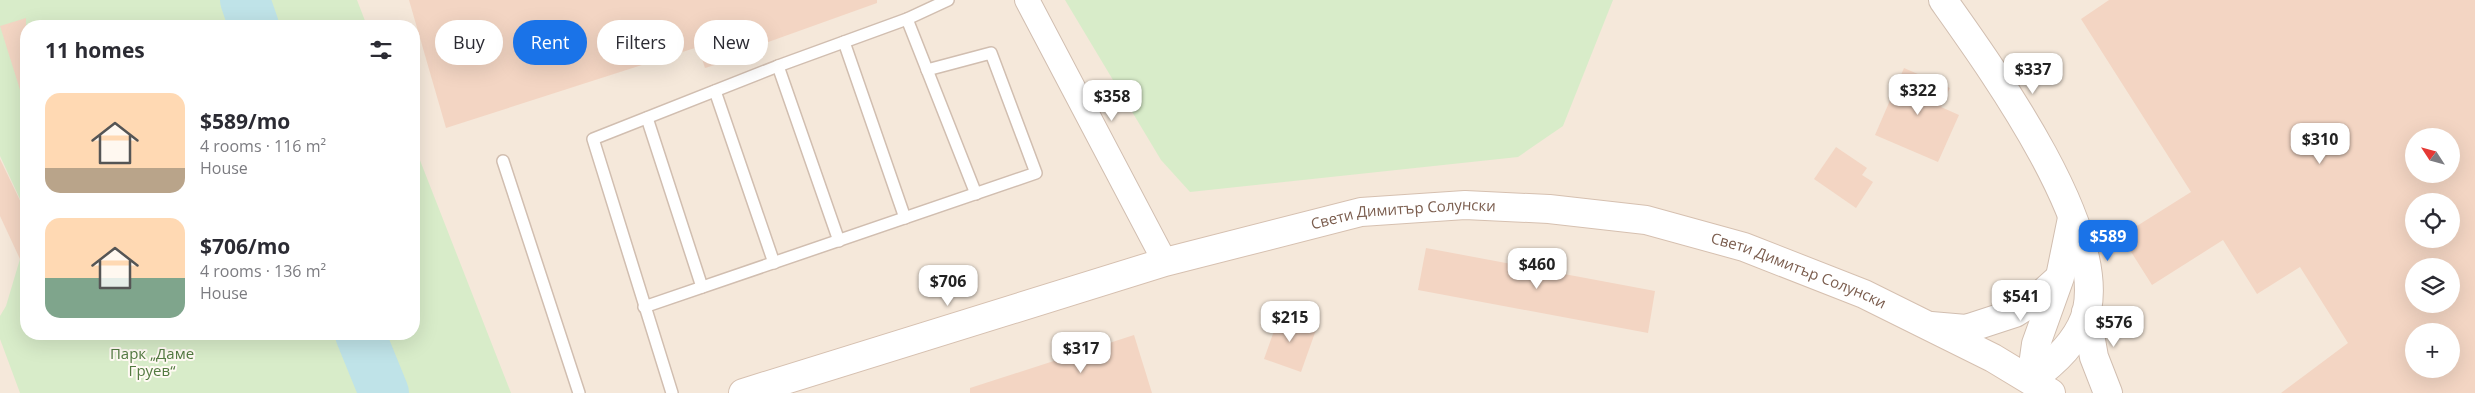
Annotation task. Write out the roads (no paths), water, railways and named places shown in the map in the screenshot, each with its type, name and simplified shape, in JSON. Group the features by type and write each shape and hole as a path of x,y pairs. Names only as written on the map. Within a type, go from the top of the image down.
{"main road":[{"path":"1947,2 2019,112 2052,170 2072,218 2084,250 2088,268 2089,291 2086,312 2094,356 2108,393"},
{"name":"Свети Димитър Солунски","path":"743,393 1165,262 1361,212 1465,205 1549,209 1646,220 1744,247 1864,294 1931,326 2041,386"},
{"path":"2041,386 2036,344 2060,277 2072,218"},
{"path":"1931,326 1966,329 2015,313 2034,300 2060,277"},
{"path":"2041,386 2056,361 2071,342 2086,312"}],"street":[{"path":"1027,0 1165,262"}],"lane":[{"path":"672,393 593,139 778,66 907,19 948,0"},
{"path":"907,19 976,194"},
{"path":"844,42 905,218"},
{"path":"644,307 1036,173 991,53 927,70"},
{"path":"778,66 839,240"},
{"path":"715,91 774,263"},
{"path":"647,118 702,287"},
{"path":"503,161 579,393"}],"waterway":[{"path":"245,0 252,20"},
{"path":"362,340 384,393"}],"park label":[{"name":"Парк „Даме Груев“","path":"152,362"}]}
